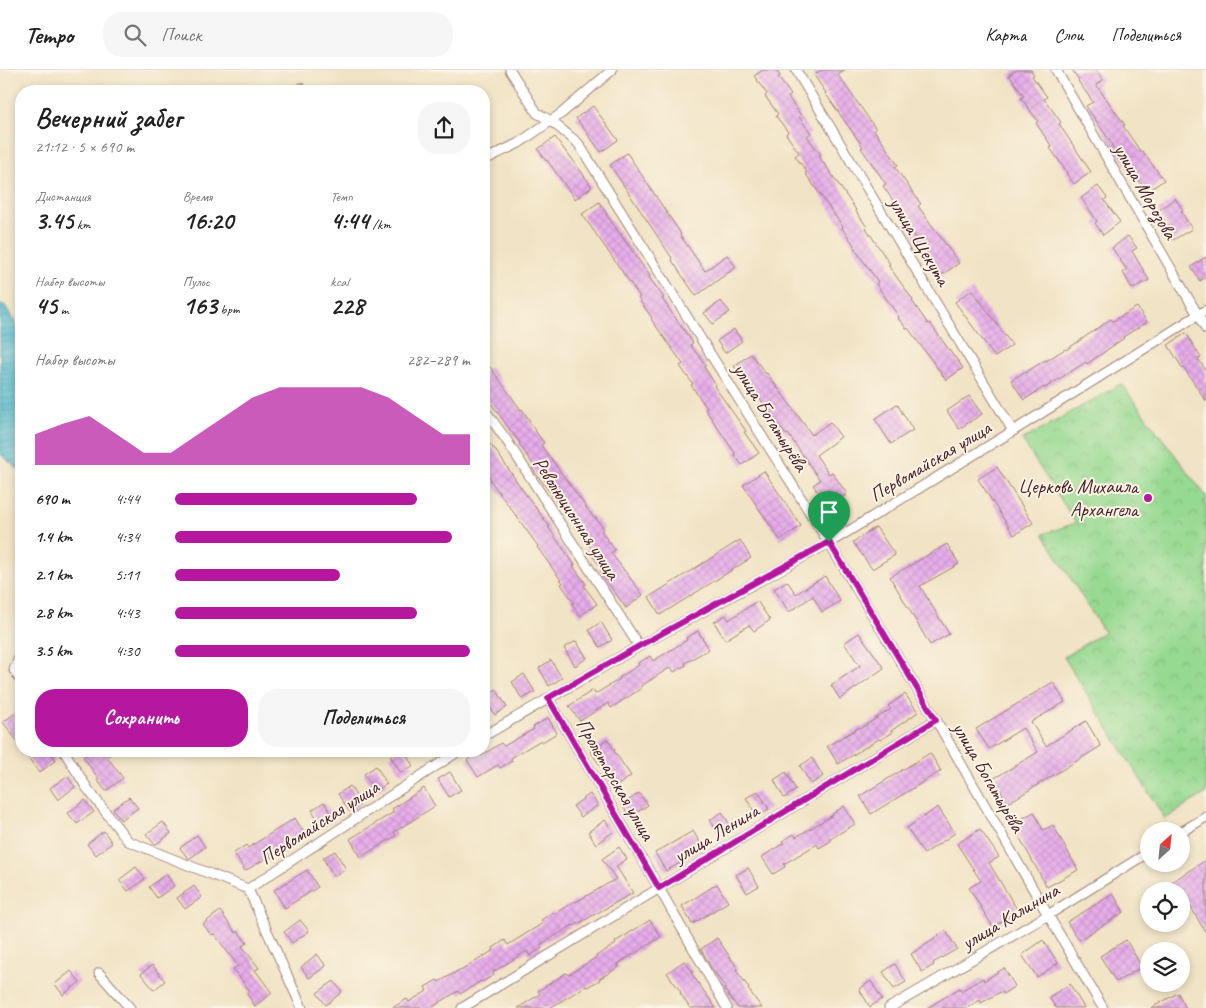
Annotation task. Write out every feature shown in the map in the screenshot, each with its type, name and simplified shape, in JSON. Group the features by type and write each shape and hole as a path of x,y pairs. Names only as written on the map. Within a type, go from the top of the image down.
{"street":[{"name":"улица Богатырёва","path":"510,70 537,112 551,120 578,142 829,542 936,720 1103,1008"},
{"path":"490,157 519,143 562,113 612,70"},
{"name":"улица Щекута","path":"796,70 1013,431"},
{"name":"улица Морозова","path":"1056,70 1202,312 1206,329"},
{"name":"Первомайская улица","path":"490,732 639,646 829,542 1013,431 1202,312"},
{"name":"Революционная улица","path":"490,418 639,646"},
{"name":"Пролетарская улица","path":"548,698 727,1008"},
{"name":"улица Ленина","path":"462,1008 936,720"},
{"path":"68,757 87,788 128,841 248,889 302,1008"},
{"name":"Первомайская улица","path":"248,889 450,757"},
{"path":"1190,827 1206,817"},
{"name":"улица Калинина","path":"889,1008 1048,915 1140,858"},
{"path":"99,973 130,1008"}],"green space":[{"path":"1121,384 1206,496 1206,793 1165,819 1064,657 1104,632 1043,534 1076,523 1022,440"}],"water":[{"path":"0,305 5,305 15,322 15,466 0,454"}],"building":[{"path":"763,70 776,70 780,76 778,77 791,95 788,97 801,115 799,117 811,133 807,136 821,155 819,156 867,227 890,264 888,265 912,301 963,368 946,380 908,328 898,318 876,284 878,282 853,246 843,227 805,173 807,172 795,156 799,153 786,134 788,132 776,116 778,114 765,96 767,94 754,76"},
{"path":"821,70 845,70 838,75 876,129 874,130 898,165 895,167 921,204 918,206 959,263 942,275 907,225 909,224 883,186 886,184 814,75"},
{"path":"1017,70 1031,70 1034,75 1032,76 1047,97 1044,99 1061,122 1059,124 1091,172 1074,184 1050,148 1052,147 1036,123 1038,121 1021,98 1024,96 1009,75"},
{"path":"1072,70 1096,70 1103,80 1096,85 1125,125 1123,126 1141,152 1164,180 1147,192 1111,145 1086,106 1093,102"},
{"path":"593,106 618,140 601,152 576,118"},
{"path":"555,137 592,187 575,199 538,149"},
{"path":"627,153 705,271 727,255 736,267 696,296 610,165"},
{"path":"1098,186 1107,198 1104,200 1120,222 1103,235 1095,223 1097,221 1081,198"},
{"path":"1175,198 1192,229 1173,240 1166,228 1169,227 1158,211"},
{"path":"599,202 693,343 690,345 706,365 704,367 716,385 714,386 759,453 742,465 705,409 707,408 680,366 683,364 651,319 638,298 640,297 582,214"},
{"path":"1128,236 1137,248 1132,251 1149,280 1132,289 1123,272 1127,270 1112,248"},
{"path":"1206,257 1206,277 1200,281 1191,267"},
{"path":"972,290 1012,345 995,357 955,302"},
{"path":"721,301 730,312 713,324 704,313"},
{"path":"1137,307 1147,322 1087,364 1086,362 1024,400 1011,380 1066,350 1111,319 1113,321"},
{"path":"734,329 742,341 725,353 717,341"},
{"path":"1186,333 1201,358 1198,359 1206,371 1206,401 1168,345"},
{"path":"751,354 812,435 830,422 841,437 816,455 829,474 832,472 847,494 829,507 813,485 820,480 788,434 786,435 744,376 742,377 734,366"},
{"path":"490,367 530,421 544,443 541,445 604,529 601,531 615,550 611,553 643,595 626,608 600,572 603,570 589,551 592,549 532,468 534,466 520,443 490,402"},
{"path":"969,396 982,414 959,429 947,411"},
{"path":"897,404 913,430 891,444 875,419"},
{"path":"490,444 550,527 548,527 575,565 573,566 586,584 584,586 597,604 580,616 561,584 563,583 491,479"},
{"path":"997,467 1033,523 1014,535 978,479"},
{"path":"764,471 801,526 780,540 743,485"},
{"path":"876,527 895,555 872,569 853,542"},
{"path":"740,540 751,558 660,615 649,597"},
{"path":"947,544 959,564 920,586 949,634 930,645 890,577"},
{"path":"825,576 840,601 822,612 813,596 789,612 774,589 787,581 796,594"},
{"path":"757,601 770,620 754,631 749,625 725,640 714,622 726,615 729,620"},
{"path":"601,622 612,640 600,647 589,630"},
{"path":"698,631 709,649 674,672 671,667 611,708 608,703 580,721 569,706 593,690 595,694 620,679 639,665 638,663 650,656 653,661"},
{"path":"859,633 884,668 840,699 831,685 860,666 844,643"},
{"path":"576,641 587,658 575,666 564,648"},
{"path":"551,660 562,678 549,686 539,668"},
{"path":"524,674 535,692 522,699 512,682"},
{"path":"1053,682 1065,702 1031,722 1046,746 1086,721 1101,746 1008,803 993,779 1038,752 1023,728 989,749 976,729"},
{"path":"496,689 507,707 495,715 490,707 490,693"},
{"path":"905,694 918,712 891,731 892,733 838,764 827,746 891,709 888,706"},
{"path":"15,713 15,738 3,722"},
{"path":"548,718 557,733 511,758 512,761 500,768 498,765 478,777 467,760 472,757 490,757 490,750 501,743 504,746 534,729 533,727"},
{"path":"607,739 631,776 614,788 590,751"},
{"path":"930,753 941,771 871,814 860,796"},
{"path":"28,757 54,757 56,760 39,773"},
{"path":"83,757 107,757 123,778 106,791 97,780 99,779"},
{"path":"391,757 408,757 413,766 401,773"},
{"path":"812,758 823,776 811,784 800,766"},
{"path":"376,766 387,784 375,791 364,774"},
{"path":"450,772 461,790 449,797 438,779"},
{"path":"786,772 796,790 784,798 774,780"},
{"path":"67,776 75,787 58,800 50,788"},
{"path":"350,786 361,804 349,811 338,794"},
{"path":"424,788 435,806 394,832 396,836 361,857 350,839 394,812 392,809"},
{"path":"758,791 769,809 757,816 746,798"},
{"path":"639,793 648,805 630,817 622,805"},
{"path":"590,794 598,805 581,817 573,806"},
{"path":"129,797 138,808 121,820 113,809"},
{"path":"85,800 94,812 77,824 68,813"},
{"path":"324,802 335,820 322,827 312,810"},
{"path":"844,806 855,824 819,848 817,844 784,864 785,867 773,874 762,857 784,843 782,841 794,834 796,837 833,815"},
{"path":"938,807 955,833 924,854 907,828"},
{"path":"722,812 733,830 721,837 710,820"},
{"path":"1034,812 1043,830 1053,825 1078,870 1047,887 1012,824"},
{"path":"295,818 306,836 271,858 270,856 245,871 234,853 246,845 248,848"},
{"path":"605,820 613,832 596,844 588,832"},
{"path":"163,822 171,833 155,845 146,834"},
{"path":"980,829 999,857 989,863 1018,911 993,927 969,888 981,881 957,844"},
{"path":"104,831 112,843 96,855 87,844"},
{"path":"693,831 704,849 666,871 655,853"},
{"path":"197,835 205,847 189,859 180,848"},
{"path":"619,847 627,859 616,866 633,893 540,945 542,948 530,956 527,951 493,972 494,975 460,994 458,991 431,1008 392,1008 407,999 409,1002 427,991 425,987 462,970 494,950 493,948 505,940 508,945 543,923 541,920 553,912 554,914 616,879 602,859"},
{"path":"335,851 346,869 334,876 323,858"},
{"path":"1206,860 1206,933 1190,906 1190,882 1172,882"},
{"path":"136,867 145,879 128,891 119,880"},
{"path":"748,868 759,886 747,893 736,875"},
{"path":"307,870 318,887 285,908 274,890"},
{"path":"166,874 174,886 157,898 149,887"},
{"path":"717,884 728,902 692,924 682,906"},
{"path":"194,886 202,897 185,909 177,898"},
{"path":"1113,894 1124,912 1079,940 1067,922"},
{"path":"220,911 236,933 238,931 247,943 242,946 259,968 255,970 272,993 255,1006 247,994 250,991 233,969 238,966 214,934 211,935 203,924"},
{"path":"300,920 309,931 292,943 284,932"},
{"path":"650,920 661,937 618,964 619,967 600,980 586,986 550,1008 518,1008 540,994 538,991 566,973 568,975 597,957 616,944 615,942"},
{"path":"946,931 957,949 922,972 911,954"},
{"path":"717,938 738,969 736,970 748,989 762,1008 738,1008 724,989 726,988 712,969 701,949"},
{"path":"1043,940 1058,963 1037,977 1022,955"},
{"path":"1126,940 1140,964 1140,968 1116,982 1100,956"},
{"path":"317,954 326,966 309,978 301,967"},
{"path":"684,961 716,1008 690,1008 667,973"},
{"path":"895,964 906,982 894,989 883,972"},
{"path":"152,965 165,981 154,990 141,974"},
{"path":"1004,968 1015,986 1003,994 1002,991 981,1003 980,1000 967,1008 927,1008 960,988 961,991 983,978 984,981"},
{"path":"71,971 80,982 63,995 55,984"},
{"path":"334,981 342,992 326,1005 317,993"},
{"path":"871,981 882,999 870,1007 859,989"},
{"path":"1070,984 1084,1008 1056,1008 1049,997"},
{"path":"1178,993 1186,1008 1151,1008"}],"place":[{"name":"Церковь Михаила Архангела","path":"1148,498"}],"route":[{"path":"829,542 936,720 659,888 548,698 829,542"}]}
